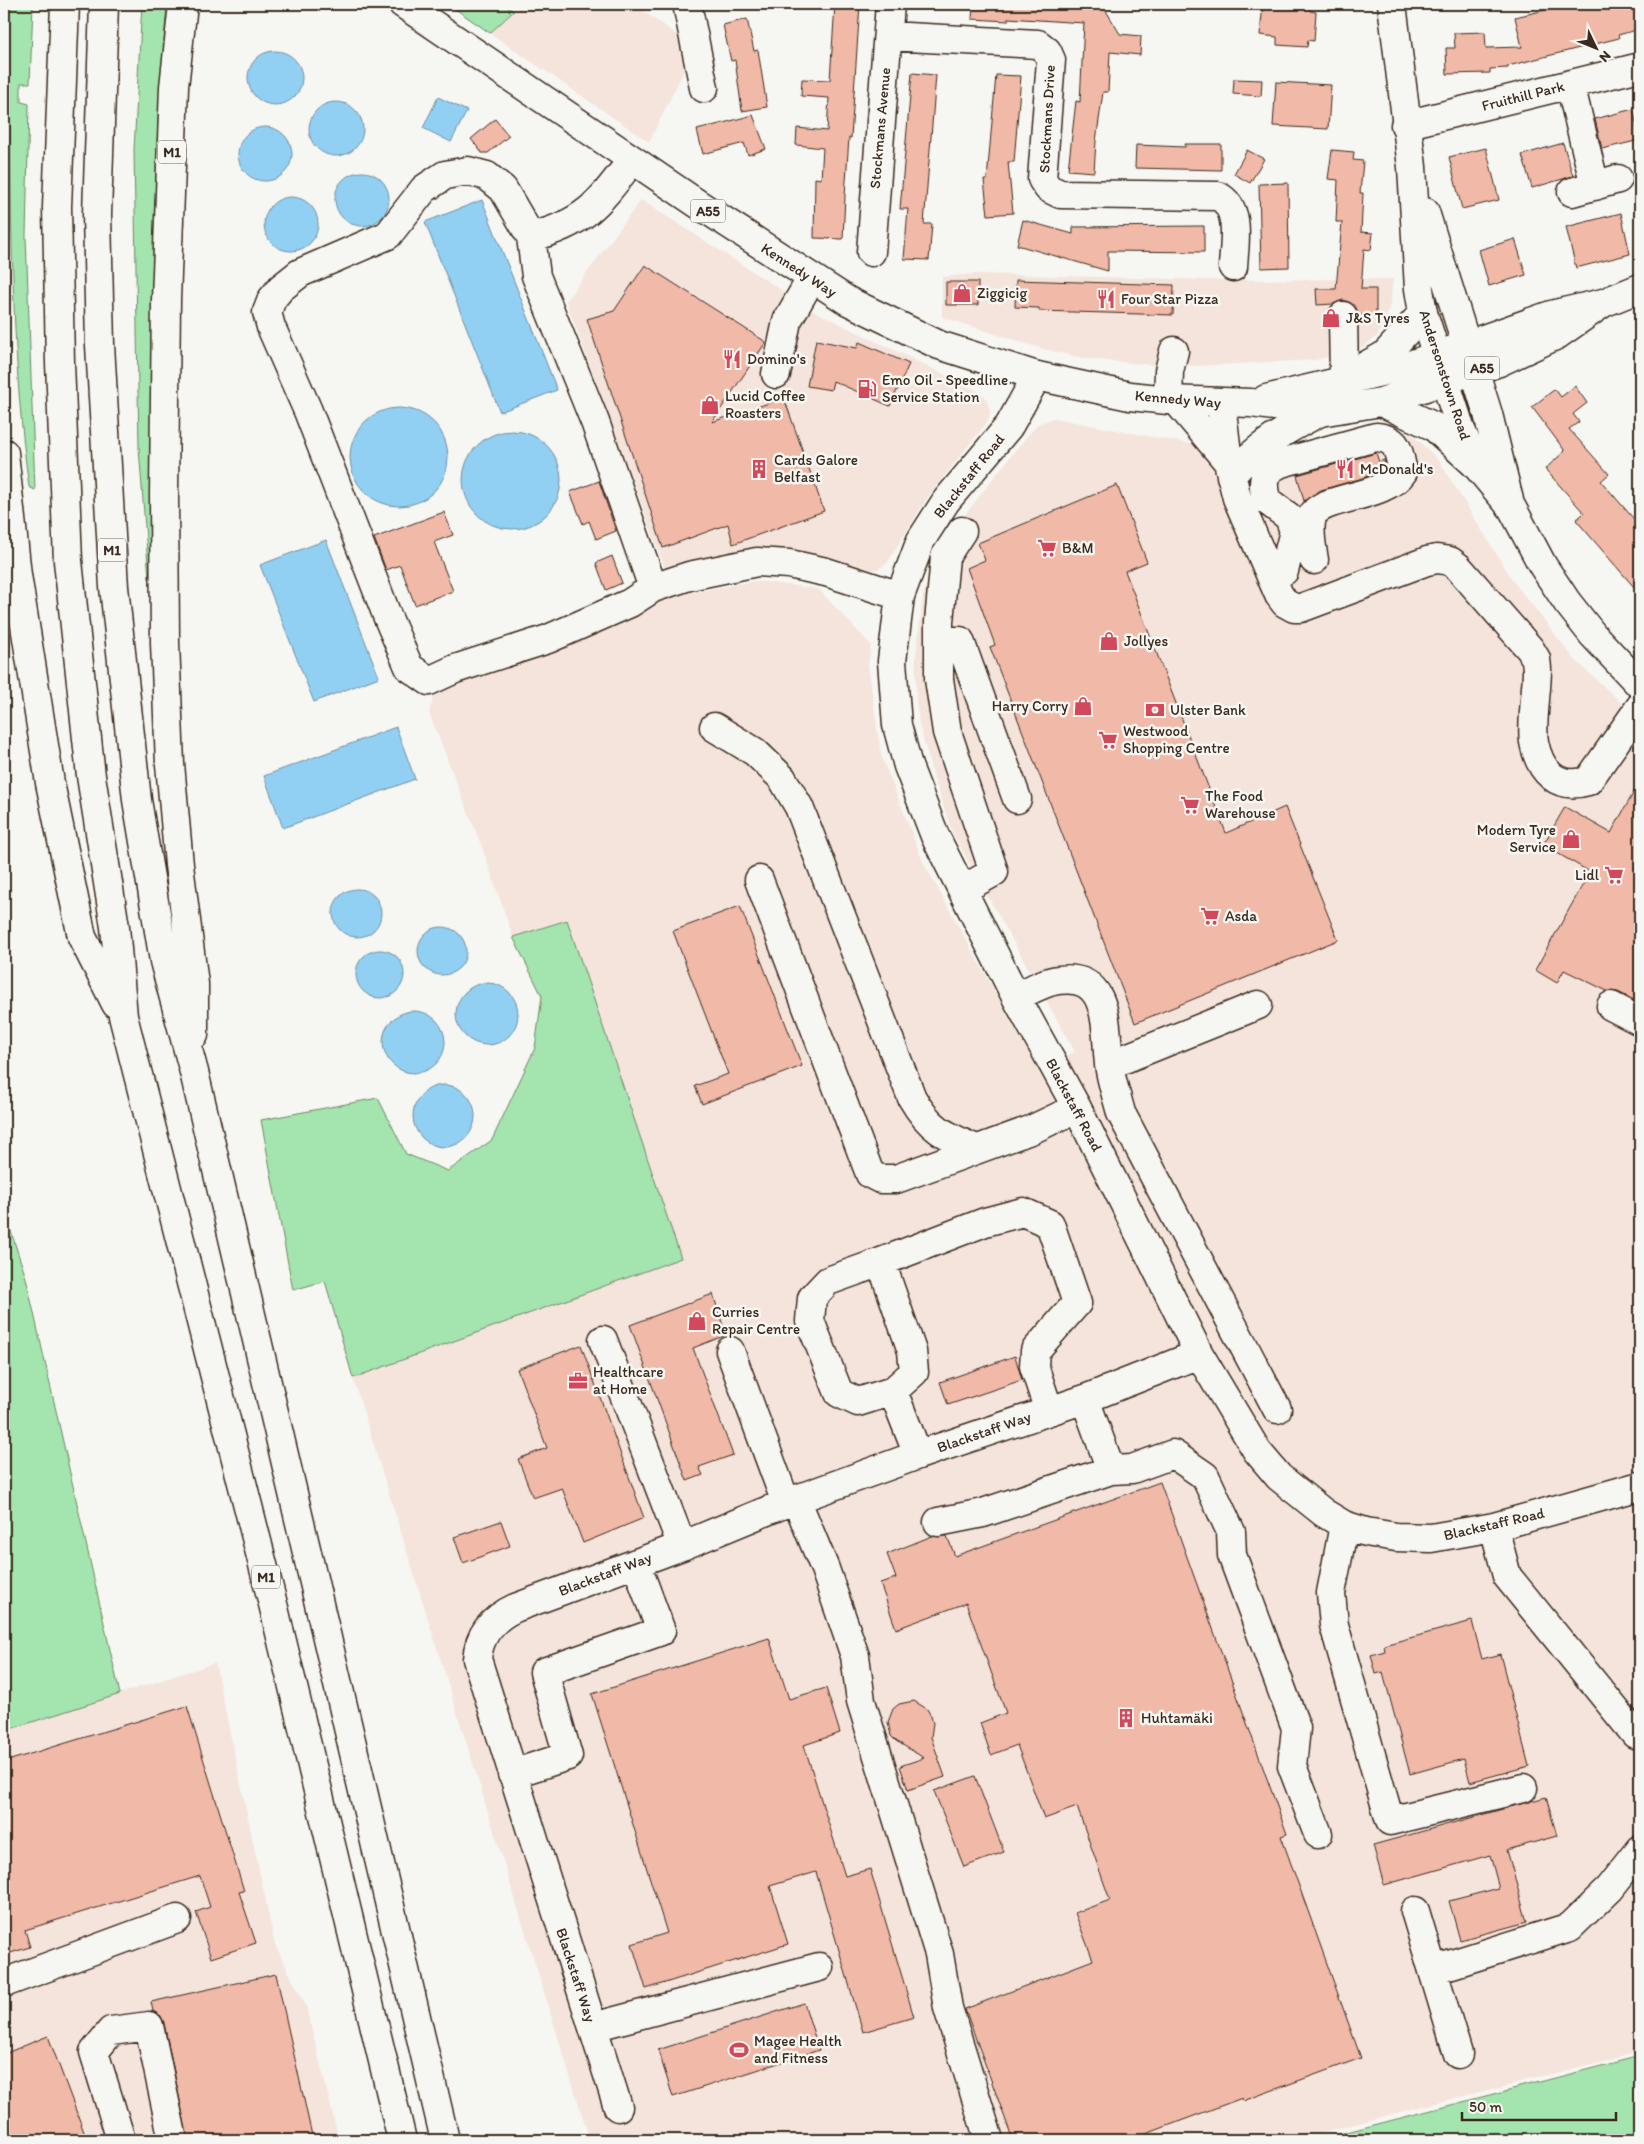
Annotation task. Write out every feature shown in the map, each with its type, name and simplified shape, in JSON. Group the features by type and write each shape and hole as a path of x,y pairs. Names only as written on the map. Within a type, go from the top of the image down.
{"main road":[{"name":"M1","path":"183,4 174,87 166,300 165,624 170,764 179,865 194,984 194,1072"},
{"name":"Kennedy Way","path":"403,4 632,160 810,278 859,307 939,344 1037,376 1130,396 1221,403 1251,403 1320,412 1381,402 1440,368 1467,345 1551,314 1603,303 1640,288"},
{"path":"687,4 704,88"},
{"name":"Stockmans Avenue","path":"871,252 890,4"},
{"name":"Andersonstown Road","path":"1392,4 1405,125 1412,167 1419,289 1423,314 1461,430 1476,465 1512,508 1543,566 1567,602 1593,635 1640,685"},
{"name":"M1","path":"64,11 57,207 60,363 68,561 91,776 115,927 123,1016 274,1608 402,2140"},
{"name":"M1","path":"104,12 97,214 99,308 114,587 137,800 164,961 194,1072 445,2140"},
{"name":"Stockmans Drive","path":"888,36 1038,44 1047,51 1051,60 1042,179 1048,188 1060,194 1218,196 1225,199 1233,211 1233,267"},
{"name":"Fruithill Park","path":"1405,125 1640,67"},
{"path":"1570,84 1595,186"},
{"path":"531,237 554,231 584,216 601,200 632,160"},
{"name":"Andersonstown Road","path":"1412,167 1475,371 1512,508"},
{"path":"653,588 595,422 536,276 531,237 504,188 487,176 468,171 445,176 424,189 388,235 300,273 281,288 272,299 266,312 271,327 308,412 388,618 409,667 429,681 455,669 548,639 630,603 653,588 689,576 757,562 789,564 826,572 900,596"},
{"path":"776,374 787,322 810,278"},
{"name":"Kennedy Way","path":"1251,403 1344,379 1398,368 1440,368 1475,371 1519,354 1557,335 1603,303"},
{"path":"1344,379 1385,355 1423,314"},
{"path":"1343,316 1344,379 1350,407"},
{"path":"1174,352 1169,371 1172,400 1230,469"},
{"name":"Blackstaff Road","path":"1037,376 1009,426 946,501 921,540 900,596 892,661 897,725 908,766 935,836 1016,997 1077,1108 1199,1354 1257,1451 1279,1477 1344,1525 1396,1537 1422,1538 1494,1527 1640,1486"},
{"path":"1381,402 1433,426 1476,465"},
{"path":"1221,403 1230,469 1237,498 1264,564 1285,603 1294,608 1301,608 1427,561 1437,559 1450,561 1458,566 1530,649 1536,659 1534,741 1538,755 1546,770 1554,778 1566,784 1588,781 1640,707"},
{"path":"1230,469 1288,428 1320,412"},
{"path":"1284,571 1294,531 1290,517 1266,500 1263,483 1269,469 1281,463 1376,437 1388,438 1396,445 1403,472 1397,480 1384,488 1320,506 1312,515 1310,530 1314,560"},
{"name":"M1","path":"4,453 17,575 32,680 50,783 82,937 123,1016"},
{"path":"962,531 945,558 941,586 939,679 947,732 994,872 962,890"},
{"path":"939,640 960,640 1018,799"},
{"path":"714,727 755,752 782,778 800,807 912,1098 923,1117 945,1136 976,1149"},
{"path":"759,880 870,1174 880,1180 896,1179 1033,1129 1077,1108"},
{"path":"1016,997 1057,980 1085,981 1098,993 1108,1030 1109,1066 1121,1113 1277,1409"},
{"path":"1109,1066 1258,1005"},
{"path":"1611,1006 1640,1021"},
{"path":"881,1262 912,1351 914,1372 893,1391 858,1402 839,1393 810,1321 812,1298 828,1281 985,1222 1023,1212 1050,1224 1077,1303 1035,1351 1034,1366 1049,1411"},
{"path":"603,1340 682,1546"},
{"path":"730,1351 791,1501 825,1568 855,1656 861,1700 939,1954 948,2008 989,2140"},
{"name":"Blackstaff Way","path":"618,2107 477,1659 478,1646 482,1636 491,1624 503,1614 682,1546 791,1501 918,1455 1085,1399 1199,1354"},
{"path":"893,1391 918,1455"},
{"path":"1085,1399 1111,1470"},
{"path":"938,1522 982,1513 1111,1470 1132,1469 1173,1454 1205,1476 1231,1532 1232,1555 1296,1728 1292,1766 1318,1834"},
{"path":"1344,1525 1331,1593 1334,1625 1390,1821 1522,1788"},
{"path":"1494,1527 1507,1576 1635,1734"},
{"path":"512,1774 568,1756 544,1672 661,1631 636,1563"},
{"path":"1433,1970 1570,1927 1610,1888 1640,1850"},
{"path":"1415,1912 1458,2054"},
{"path":"4,1982 177,1919"},
{"path":"593,2027 819,1968"},
{"path":"121,2140 94,2052 111,2030 149,2026 173,2140"}],"shaded area":[{"path":"523,4 633,4 683,39 685,68 649,142 490,33"},
{"path":"641,200 814,311 978,391 986,398 990,412 988,421 927,498 887,563 878,569 864,572 668,576 566,301"},
{"path":"975,274 1216,280 1393,279 1390,305 1384,324 1377,336 1365,346 1354,351 1315,360 1195,366 1153,365 1088,359 1043,349 942,317 942,277"},
{"path":"1053,418 1269,459 1369,427 1394,427 1414,436 1439,461 1513,581 1575,660 1640,720 1640,2052 1296,2140 590,2140 353,1378 681,1258 566,920 513,937 482,847 429,713 435,693 455,681 677,595 756,581 818,589 871,645 868,665 881,755 923,862 1037,1068 1075,1052 953,834 934,778 919,724 916,699 916,657 923,596 932,567 946,539 1018,447 1038,424"},
{"path":"215,1663 275,1945 306,2006 339,2140 4,2140 4,1731"}],"green space":[{"path":"4,4 33,4 30,83 21,83 21,102 29,104 26,236 35,490 29,487 16,356"},
{"path":"142,4 167,4 158,118 152,291 155,565 149,579 139,448 134,150"},
{"path":"448,4 501,4 514,11 490,33"},
{"path":"567,920 681,1258 353,1378 325,1281 293,1290 261,1120 378,1098 406,1154 448,1171 492,1140 535,1048 542,996 513,937"},
{"path":"4,1210 26,1278 120,1694 4,1731"},
{"path":"1640,2056 1640,2140 1316,2140"}],"water":[{"path":"270,51 280,51 290,55 298,63 302,78 298,93 290,101 280,105 270,105 260,101 252,93 248,83 248,73 252,63 260,55"},
{"path":"438,97 467,111 451,142 423,128"},
{"path":"331,102 341,102 351,106 359,114 363,129 359,144 351,152 341,156 331,156 321,152 313,144 309,134 309,124 313,114 321,106"},
{"path":"260,127 270,127 280,131 288,139 292,154 288,169 280,177 270,181 260,181 250,177 242,169 238,159 238,149 242,139 250,131"},
{"path":"357,172 367,172 377,176 385,184 389,199 385,214 377,222 367,226 357,226 347,222 339,214 335,204 335,194 339,184 347,176"},
{"path":"286,197 296,197 306,201 314,209 318,224 314,239 306,247 296,251 286,251 276,247 268,239 264,229 264,219 268,209 276,201"},
{"path":"482,200 557,390 500,412 425,222"},
{"path":"399,408 418,412 434,422 444,438 448,457 444,476 434,492 418,502 399,506 380,502 364,492 354,476 350,457 354,438 364,422 380,412"},
{"path":"512,431 531,435 547,445 557,461 561,480 557,499 547,515 531,525 512,529 493,525 477,515 467,499 463,480 467,461 477,445 493,435"},
{"path":"326,540 379,677 314,702 260,565"},
{"path":"396,727 415,779 283,828 264,776"},
{"path":"352,889 362,889 374,896 381,908 381,918 374,930 362,937 352,937 344,933 337,926 333,918 333,908 337,900 344,893"},
{"path":"437,927 447,927 459,934 466,946 466,956 459,968 447,975 437,975 429,971 422,964 418,956 418,946 422,938 429,931"},
{"path":"375,950 385,950 397,957 404,969 404,979 397,991 385,998 375,998 367,994 360,987 356,979 356,969 360,961 367,954"},
{"path":"487,983 499,985 509,992 516,1002 518,1014 516,1026 509,1036 499,1043 487,1045 475,1043 465,1036 458,1026 456,1014 458,1002 465,992 475,985"},
{"path":"414,1011 426,1013 436,1020 443,1030 445,1042 443,1054 436,1064 426,1071 414,1073 402,1071 392,1064 385,1054 383,1042 385,1030 392,1020 402,1013"},
{"path":"444,1085 456,1087 466,1094 473,1104 475,1116 473,1128 466,1138 456,1145 444,1147 432,1145 422,1138 415,1128 413,1116 415,1104 422,1094 432,1087"}],"building":[{"path":"835,4 860,4 843,239 814,238 815,178 821,179 823,148 796,145 797,128 827,131 829,98 801,96 802,79 830,80"},
{"path":"973,4 1102,4 1120,34 1141,36 1140,55 1110,52 1108,92 1103,92 1094,172 1068,170 1076,101 1080,102 1084,23 1008,18 1008,21 972,19"},
{"path":"1263,4 1310,5 1310,11 1316,12 1314,41 1308,40 1307,47 1277,45 1277,37 1260,35"},
{"path":"1572,4 1640,4 1640,29 1618,35 1619,38 1508,66 1508,68 1490,69 1490,73 1447,74 1446,48 1455,48 1454,33 1485,32 1486,48 1522,47 1515,17"},
{"path":"747,19 754,51 758,50 767,107 742,111 735,60 731,61 723,25"},
{"path":"912,73 936,75 924,224 932,224 929,260 904,259 908,209 900,209"},
{"path":"996,75 1021,76 1014,162 1008,162 1013,213 988,215 984,180 987,180"},
{"path":"1234,79 1262,80 1261,96 1233,94"},
{"path":"1276,82 1331,85 1328,129 1273,126"},
{"path":"1633,109 1640,140 1602,149 1595,119"},
{"path":"753,115 766,149 748,155 744,143 703,154 697,130"},
{"path":"495,119 509,136 488,153 482,153 471,139"},
{"path":"1563,143 1573,176 1532,188 1522,155"},
{"path":"1185,144 1221,144 1221,170 1135,168 1136,145 1185,147"},
{"path":"1486,148 1499,200 1462,209 1449,157"},
{"path":"1247,150 1264,159 1250,183 1234,174"},
{"path":"1332,150 1354,152 1353,160 1363,161 1360,193 1363,193 1361,232 1373,233 1371,250 1364,249 1361,289 1376,289 1376,315 1358,315 1356,308 1351,303 1343,300 1333,304 1317,305 1316,289 1336,289 1342,222 1336,222 1338,180 1328,179"},
{"path":"1288,183 1289,267 1261,268 1259,184"},
{"path":"1621,213 1630,254 1576,268 1566,227"},
{"path":"1023,220 1073,234 1073,227 1204,226 1204,252 1108,251 1108,271 1017,245"},
{"path":"1515,239 1526,275 1489,286 1479,250"},
{"path":"645,265 766,342 712,422 784,398 824,511 733,544 728,524 663,548 587,319 614,311"},
{"path":"1016,280 1174,285 1173,315 1039,311 1039,308 1015,307"},
{"name":"Ziggicig","path":"946,282 978,282 978,305 946,305"},
{"path":"816,340 857,348 859,342 909,364 890,406 833,381 831,390 807,386"},
{"path":"1575,386 1587,403 1573,414 1579,422 1569,429 1609,474 1601,481 1640,526 1640,594 1576,520 1584,513 1545,469 1565,451 1532,407 1555,389 1561,397"},
{"path":"1376,453 1379,462 1384,460 1385,468 1363,478 1321,490 1304,501 1297,475"},
{"path":"599,481 616,531 596,539 589,521 583,524 570,492"},
{"name":"Westwood Shopping Centre","path":"1117,485 1147,562 1125,571 1226,833 1285,807 1338,940 1135,1023 990,647 995,645 967,568 985,560 978,543"},
{"path":"444,512 453,535 434,542 453,591 415,605 400,565 386,570 374,538"},
{"path":"612,556 622,583 606,590 596,563"},
{"name":"Lidl","path":"1640,781 1640,989 1634,1000 1618,992 1607,991 1564,970 1557,983 1535,970 1590,872 1543,845 1565,807 1611,833"},
{"path":"740,906 802,1066 702,1104 695,1086 728,1074 673,931"},
{"path":"713,1294 726,1335 693,1348 733,1455 699,1467 703,1475 687,1481 630,1325"},
{"path":"581,1345 644,1518 583,1543 562,1488 533,1498 518,1459 547,1448 517,1369"},
{"path":"1015,1356 1022,1380 948,1405 940,1382"},
{"name":"Huhtamäki","path":"1160,1482 1287,1834 1281,1836 1361,2058 1243,2101 1242,2098 1130,2140 1013,2140 965,2009 1093,1960 1075,1913 1110,1900 1077,1807 1044,1819 1017,1745 991,1755 980,1723 1006,1713 966,1603 896,1629 880,1583 896,1578 887,1554 932,1536 947,1536 955,1556"},
{"path":"501,1521 510,1546 463,1563 454,1537"},
{"path":"1472,1621 1482,1659 1500,1654 1529,1766 1470,1782 1464,1759 1410,1774 1383,1672 1376,1674 1371,1655 1385,1651 1384,1645"},
{"path":"769,1638 789,1699 826,1688 840,1733 804,1745 845,1876 870,1869 914,2017 863,2032 816,1872 770,1886 788,1944 646,1989 632,1944 667,1933 592,1694"},
{"path":"914,1701 927,1709 931,1716 933,1723 931,1737 945,1777 908,1790 900,1766 924,1758 891,1736 888,1722 893,1709 899,1704"},
{"path":"187,1706 244,1891 239,1892 256,1943 211,1958 196,1912 210,1907 200,1876 25,1930 30,1947 4,1955 4,1762"},
{"path":"975,1776 1004,1852 964,1867 934,1791"},
{"path":"1546,1797 1557,1836 1507,1850 1527,1922 1460,1940 1449,1901 1499,1888 1490,1855 1384,1885 1373,1845"},
{"path":"276,1974 313,2140 188,2140 164,2023 161,2016 153,2011 151,2002"},
{"name":"Magee Health and Fitness","path":"804,2003 819,2050 673,2097 658,2050"},
{"path":"48,2036 87,2140 4,2140 4,2054"}],"place":[{"name":"Ziggicig","path":"962,293"},
{"name":"Four Star Pizza","path":"1106,299"},
{"name":"J&S Tyres","path":"1331,318"},
{"name":"Domino's","path":"732,359"},
{"name":"Emo Oil - Speedline Service Station","path":"867,389"},
{"name":"Lucid Coffee Roasters","path":"710,405"},
{"name":"Cards Galore Belfast","path":"759,469"},
{"name":"McDonald's","path":"1345,469"},
{"name":"B&M","path":"1047,548"},
{"name":"Jollyes","path":"1109,641"},
{"name":"Harry Corry","path":"1083,706"},
{"name":"Ulster Bank","path":"1155,710"},
{"name":"Westwood Shopping Centre","path":"1108,740"},
{"name":"The Food Warehouse","path":"1190,805"},
{"name":"Modern Tyre Service","path":"1571,839"},
{"name":"Lidl","path":"1614,875"},
{"name":"Asda","path":"1210,916"},
{"name":"Curries Repair Centre","path":"697,1321"},
{"name":"Healthcare at Home","path":"578,1381"},
{"name":"Huhtamäki","path":"1126,1718"},
{"name":"Magee Health and Fitness","path":"739,2050"}]}
